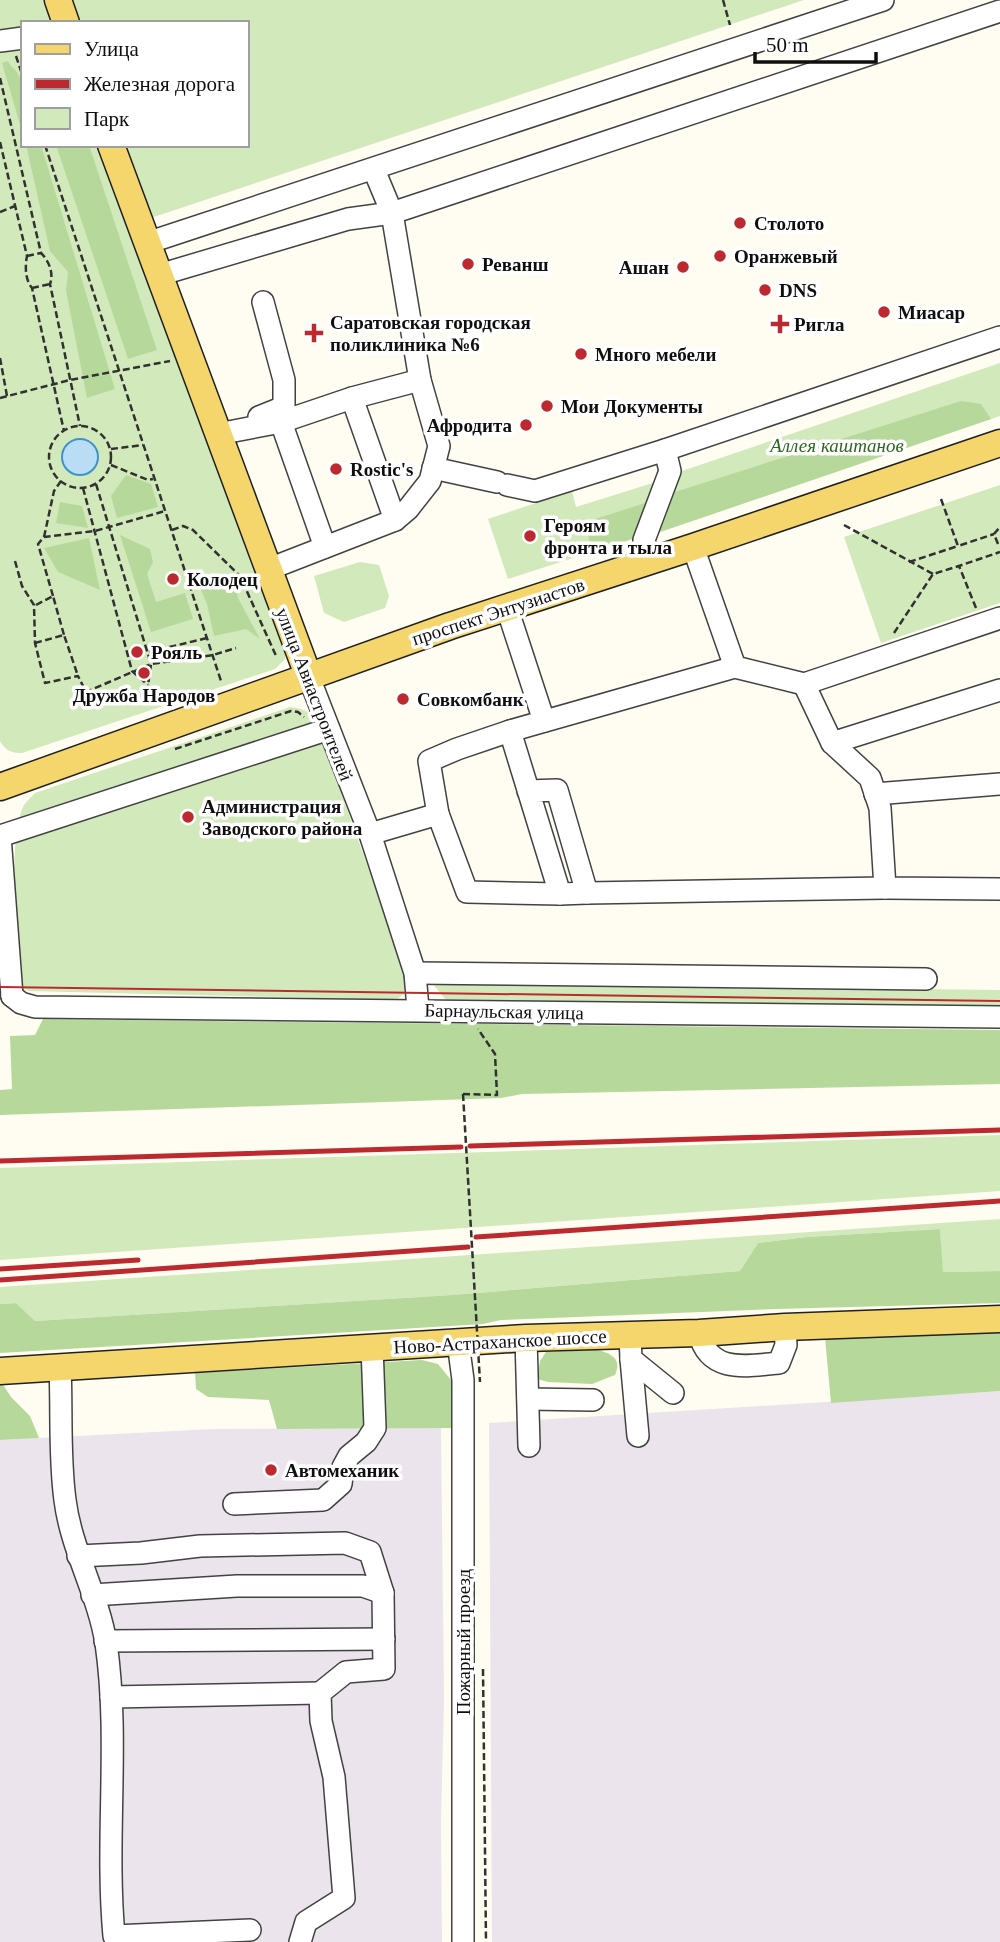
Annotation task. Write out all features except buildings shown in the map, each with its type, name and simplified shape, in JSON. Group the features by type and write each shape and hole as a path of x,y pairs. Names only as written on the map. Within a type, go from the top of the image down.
{"main road":[{"path":"58,0 65,21"},
{"name":"улица Авиастроителей","path":"112,147 308,676"},
{"name":"проспект Энтузиастов","path":"0,787 308,676 1000,443"},
{"name":"Ново-Астраханское шоссе","path":"0,1371 526,1338 631,1347 699,1333 1000,1319"}],"street":[{"path":"147,243 883,0"},
{"path":"159,275 348,219 393,213 1000,11"},
{"path":"0,41 21,38"},
{"path":"269,569 395,520 408,509 430,481 439,446 420,380 393,213 374,170"},
{"path":"218,434 284,407 284,380 263,302"},
{"path":"433,468 535,491 1000,337"},
{"path":"218,434 281,422 352,398 420,380"},
{"path":"352,398 395,520"},
{"path":"281,422 325,548"},
{"path":"649,561 644,540 670,471 665,450"},
{"path":"693,547 735,667"},
{"path":"507,608 544,721"},
{"path":"991,621 804,684 735,667 510,731 429,761 438,814 467,892 560,894 884,888 1000,889"},
{"name":"улица Авиастроителей","path":"308,676 370,834 415,972 418,1009"},
{"path":"804,684 832,743 870,778 880,808 884,888"},
{"path":"832,743 1000,690"},
{"path":"6,1000 0,836 329,729"},
{"path":"510,731 560,894"},
{"path":"875,794 1000,784"},
{"path":"528,791 557,790 587,893"},
{"path":"370,834 438,814"},
{"path":"415,972 926,979"},
{"name":"Барнаульская улица","path":"6,1000 35,1007 1000,1017"},
{"path":"699,1333 703,1349 723,1364 779,1363 786,1345 785,1327"},
{"path":"526,1338 529,1446"},
{"name":"Пожарный проезд","path":"458,1342 463,1380 463,1942"},
{"path":"234,1504 323,1500 341,1484 343,1467 349,1456 366,1442 375,1428 372,1346"},
{"path":"631,1347 673,1393"},
{"path":"631,1347 638,1436"},
{"path":"60,1367 65,1500 78,1556 105,1641 111,1697 111,1898 114,1936 250,1930"},
{"path":"528,1399 593,1400"},
{"path":"78,1556 141,1553 200,1546 345,1543 370,1552 383,1593 384,1669 346,1672 320,1693 111,1697"},
{"path":"92,1595 237,1586 363,1586 383,1593"},
{"path":"105,1641 384,1639"},
{"path":"300,1942 306,1923 344,1898 334,1777 321,1721 320,1693"}],"path":[{"path":"723,0 730,25"},
{"path":"0,78 41,253 47,259 52,277 50,284 80,426"},
{"path":"0,142 27,256 25,264 29,284 43,330 64,431"},
{"path":"46,147 221,681"},
{"path":"0,212 15,206"},
{"path":"27,256 41,253"},
{"path":"32,288 50,284"},
{"path":"0,358 7,396"},
{"path":"0,398 70,380 180,359"},
{"path":"80,426 88,427 102,435 110,449 111,465 102,480 83,488 73,488 61,481 51,467 49,457 51,447 64,431 80,426"},
{"path":"110,449 143,445"},
{"path":"111,465 148,480 154,479"},
{"path":"61,481 54,491 44,537 38,544 64,635 86,692 151,664 213,655 236,648"},
{"path":"96,484 151,664 148,685 154,703"},
{"path":"83,488 132,671 148,685"},
{"path":"941,499 958,546"},
{"path":"44,537 95,531 165,511"},
{"path":"844,525 933,574"},
{"path":"172,530 183,526 193,530 240,576 278,660"},
{"path":"909,562 994,534 1000,527"},
{"path":"877,658 933,574 1000,551 994,534"},
{"path":"15,561 22,586 34,605 34,643 45,683 78,676"},
{"path":"960,566 991,621"},
{"path":"34,605 53,596"},
{"path":"34,643 64,635"},
{"path":"147,652 207,638"},
{"path":"169,751 291,711 298,712 307,719"},
{"path":"477,1027 495,1055 497,1094 463,1094 480,1382"}],"shaded area":[{"path":"1000,1391 1000,1942 492,1942 489,1423"},
{"path":"441,1428 444,1698 442,1942 0,1942 0,1440 212,1429"}],"green space":[{"path":"0,0 44,0 51,21 21,21 21,32 0,36"},
{"path":"71,0 804,0 148,219 123,147 248,147 248,21 78,21"},
{"path":"21,43 21,147 103,147 286,647 285,659 275,669 22,753 9,751 0,741 0,46"},
{"path":"8,61 21,79 21,128 2,63"},
{"path":"26,147 42,147 115,389 87,398 66,291 68,272 50,251"},
{"path":"57,147 90,147 157,350 128,359"},
{"name":"Аллея каштанов","path":"1000,363 1000,416 660,532 682,471"},
{"path":"961,401 981,404 991,419 660,532 675,492"},
{"path":"126,475 151,484 158,507 117,518 111,496"},
{"path":"656,482 632,539 508,579 488,519 572,491 576,507"},
{"path":"1000,485 1000,603 881,643 844,537"},
{"path":"60,502 82,506 88,528 56,523"},
{"path":"648,502 632,539 591,552 586,522"},
{"path":"120,535 150,549 153,562 147,574 156,602 185,593 193,619 151,632"},
{"path":"89,538 100,590 58,572 44,548"},
{"path":"360,562 379,565 389,596 385,608 344,622 324,613 314,576"},
{"path":"223,576 234,579 238,598 260,639 246,629 214,636 207,604 198,583"},
{"path":"290,707 304,710 315,720 406,973 404,994 396,1000 29,991 20,987 14,864 19,820 24,805 35,793"},
{"path":"432,983 1000,990 1000,1007 446,1000"},
{"path":"43,1019 1000,1030 1000,1084 522,1094 501,1098 0,1115 0,1090 12,1089 10,1036 35,1035"},
{"path":"1000,1135 1000,1191 0,1260 0,1168"},
{"path":"1000,1219 1000,1271 942,1272 940,1229 807,1237 758,1243 740,1271 452,1295 35,1321 16,1303 0,1304 0,1287"},
{"path":"940,1229 943,1272 1000,1271 1000,1303 501,1320 483,1324 0,1353 0,1304 16,1303 35,1321 452,1295 740,1271 758,1243 807,1237"},
{"path":"1000,1332 1000,1391 831,1403 825,1338"},
{"path":"598,1350 614,1358 617,1365 615,1375 592,1384 537,1379 540,1361 546,1352"},
{"path":"422,1360 438,1364 451,1380 456,1428 277,1429 269,1400 208,1397 196,1389 195,1373"},
{"path":"2,1383 11,1397 30,1416 39,1438 0,1440"}],"water":[{"path":"80,439 93,444 98,457 93,470 80,475 67,470 62,457 67,444"}],"tram line":[{"path":"0,987 1000,1001"}],"railway":[{"path":"470,1146 1000,1130"},
{"path":"0,1161 461,1147"},
{"path":"476,1237 1000,1201"},
{"path":"0,1280 468,1247"},
{"path":"0,1269 138,1260"}],"place":[{"name":"Столото","path":"740,223"},
{"name":"Оранжевый","path":"720,256"},
{"name":"Реванш","path":"468,264"},
{"name":"Ашан","path":"683,267"},
{"name":"DNS","path":"765,290"},
{"name":"Миасар","path":"884,312"},
{"name":"Ригла","path":"780,324"},
{"name":"Саратовская городская поликлиника №6","path":"314,333"},
{"name":"Много мебели","path":"581,354"},
{"name":"Мои Документы","path":"547,406"},
{"name":"Афродита","path":"526,425"},
{"name":"Rostic's","path":"336,469"},
{"name":"Героям фронта и тыла","path":"530,536"},
{"name":"Колодец","path":"173,579"},
{"name":"Рояль","path":"137,652"},
{"name":"Дружба Народов","path":"144,673"},
{"name":"Совкомбанк","path":"403,699"},
{"name":"Администрация Заводского района","path":"188,817"},
{"name":"Автомеханик","path":"271,1470"}]}
